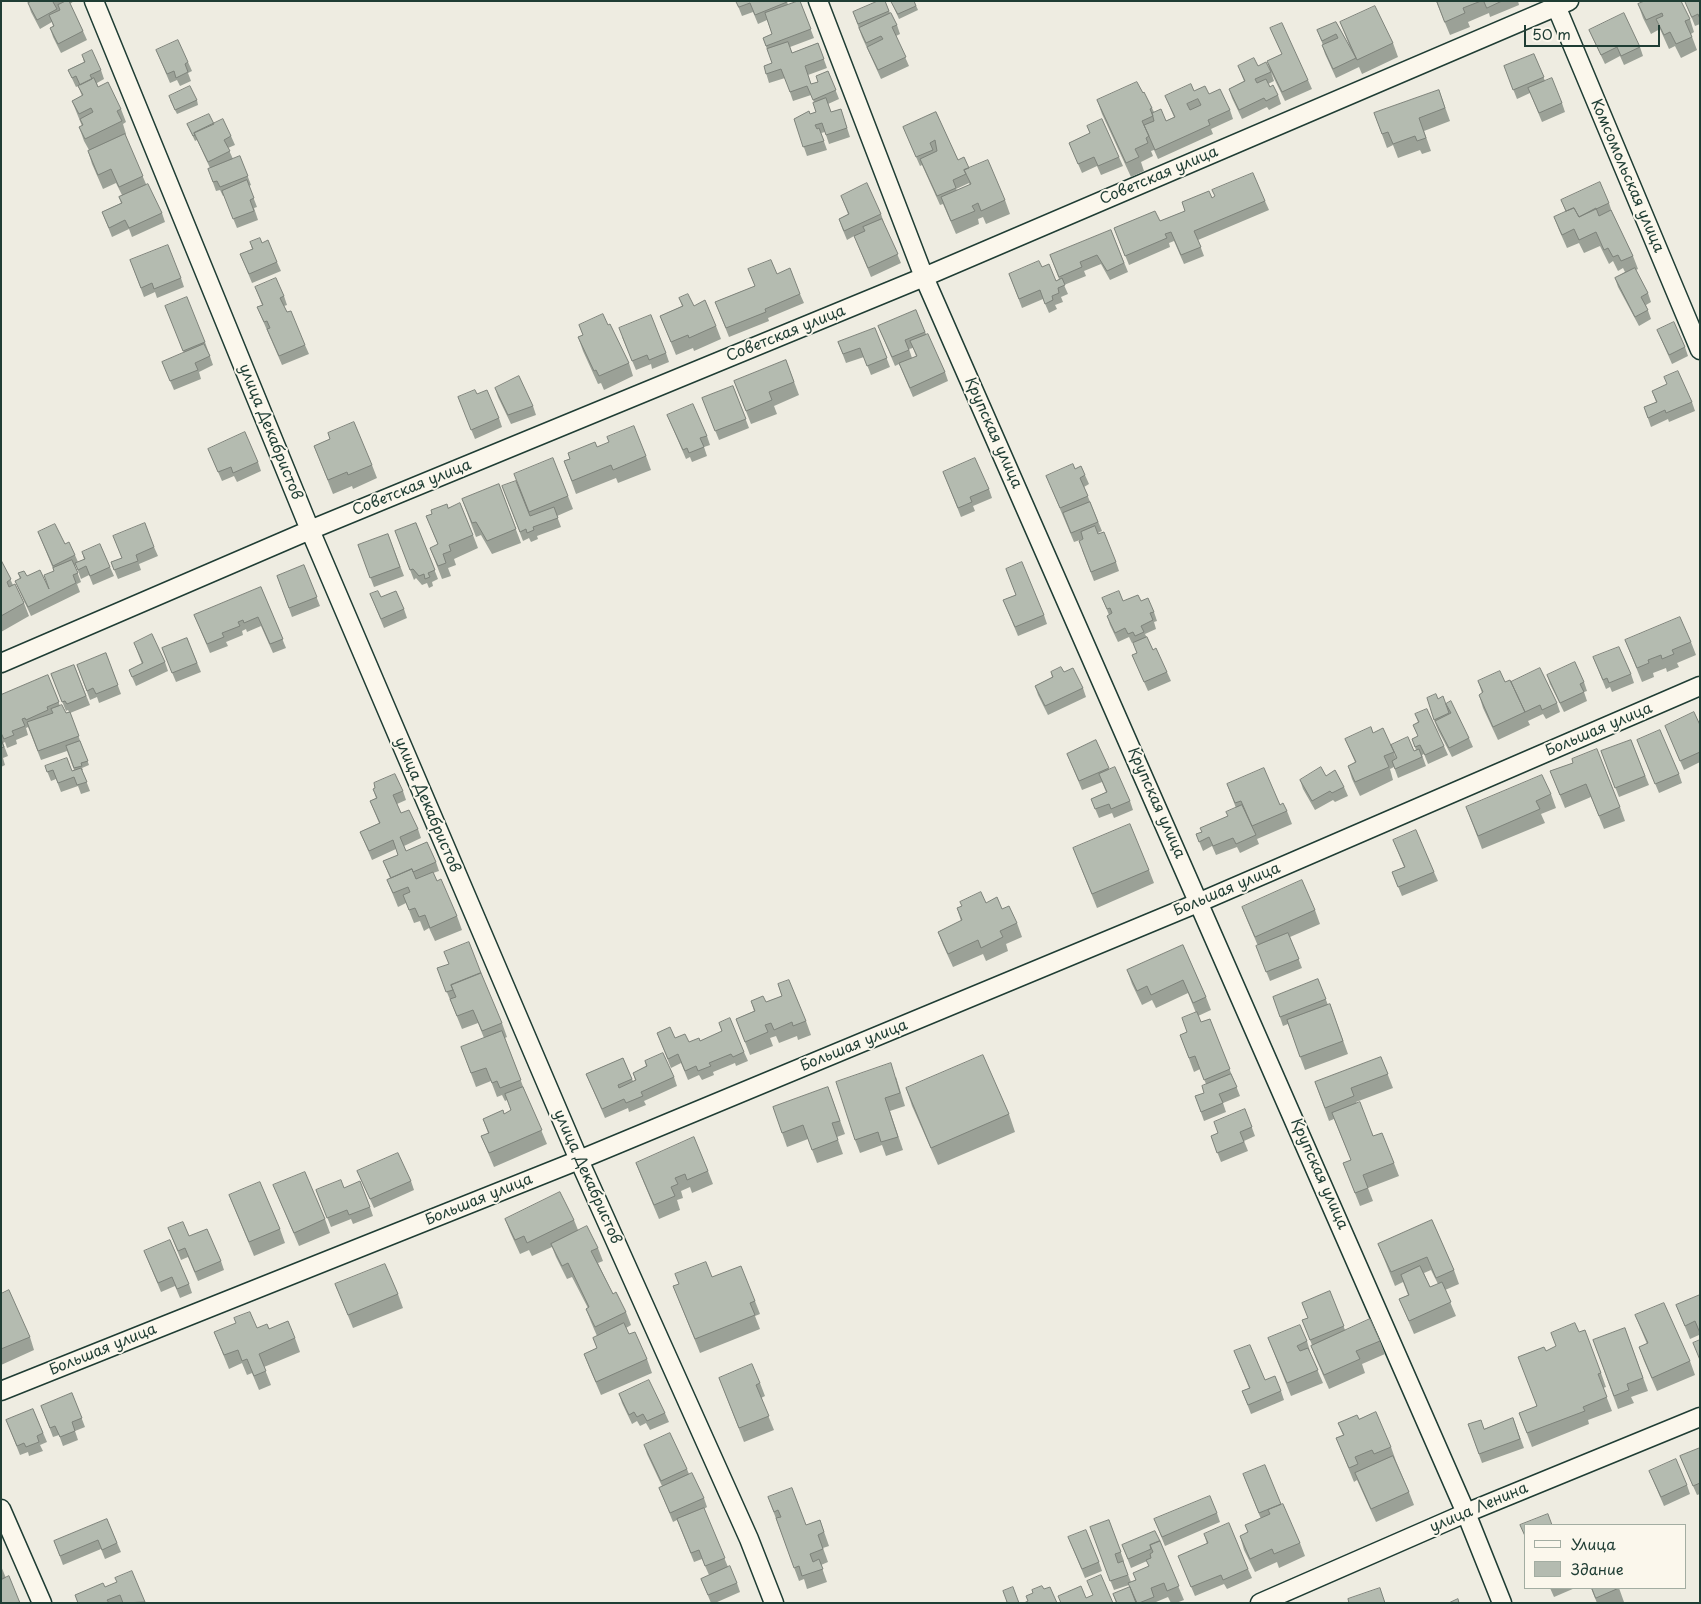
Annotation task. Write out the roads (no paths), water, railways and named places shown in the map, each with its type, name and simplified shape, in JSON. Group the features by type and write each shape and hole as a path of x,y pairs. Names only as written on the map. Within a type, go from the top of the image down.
{"street":[{"name":"улица Декабристов","path":"94,1 310,530 579,1160 749,1538 774,1603"},
{"name":"Крупская улица","path":"818,1 924,277 1200,902 1466,1513 1502,1603"},
{"name":"Советская улица","path":"1,663 310,530 924,277 1560,3"},
{"name":"Комсомольская улица","path":"1560,3 1700,350"},
{"name":"Большая улица","path":"1,1391 579,1160 1200,902 1700,686"},
{"name":"улица Ленина","path":"1260,1603 1466,1513 1700,1417"},
{"path":"1,1510 42,1603"}]}
